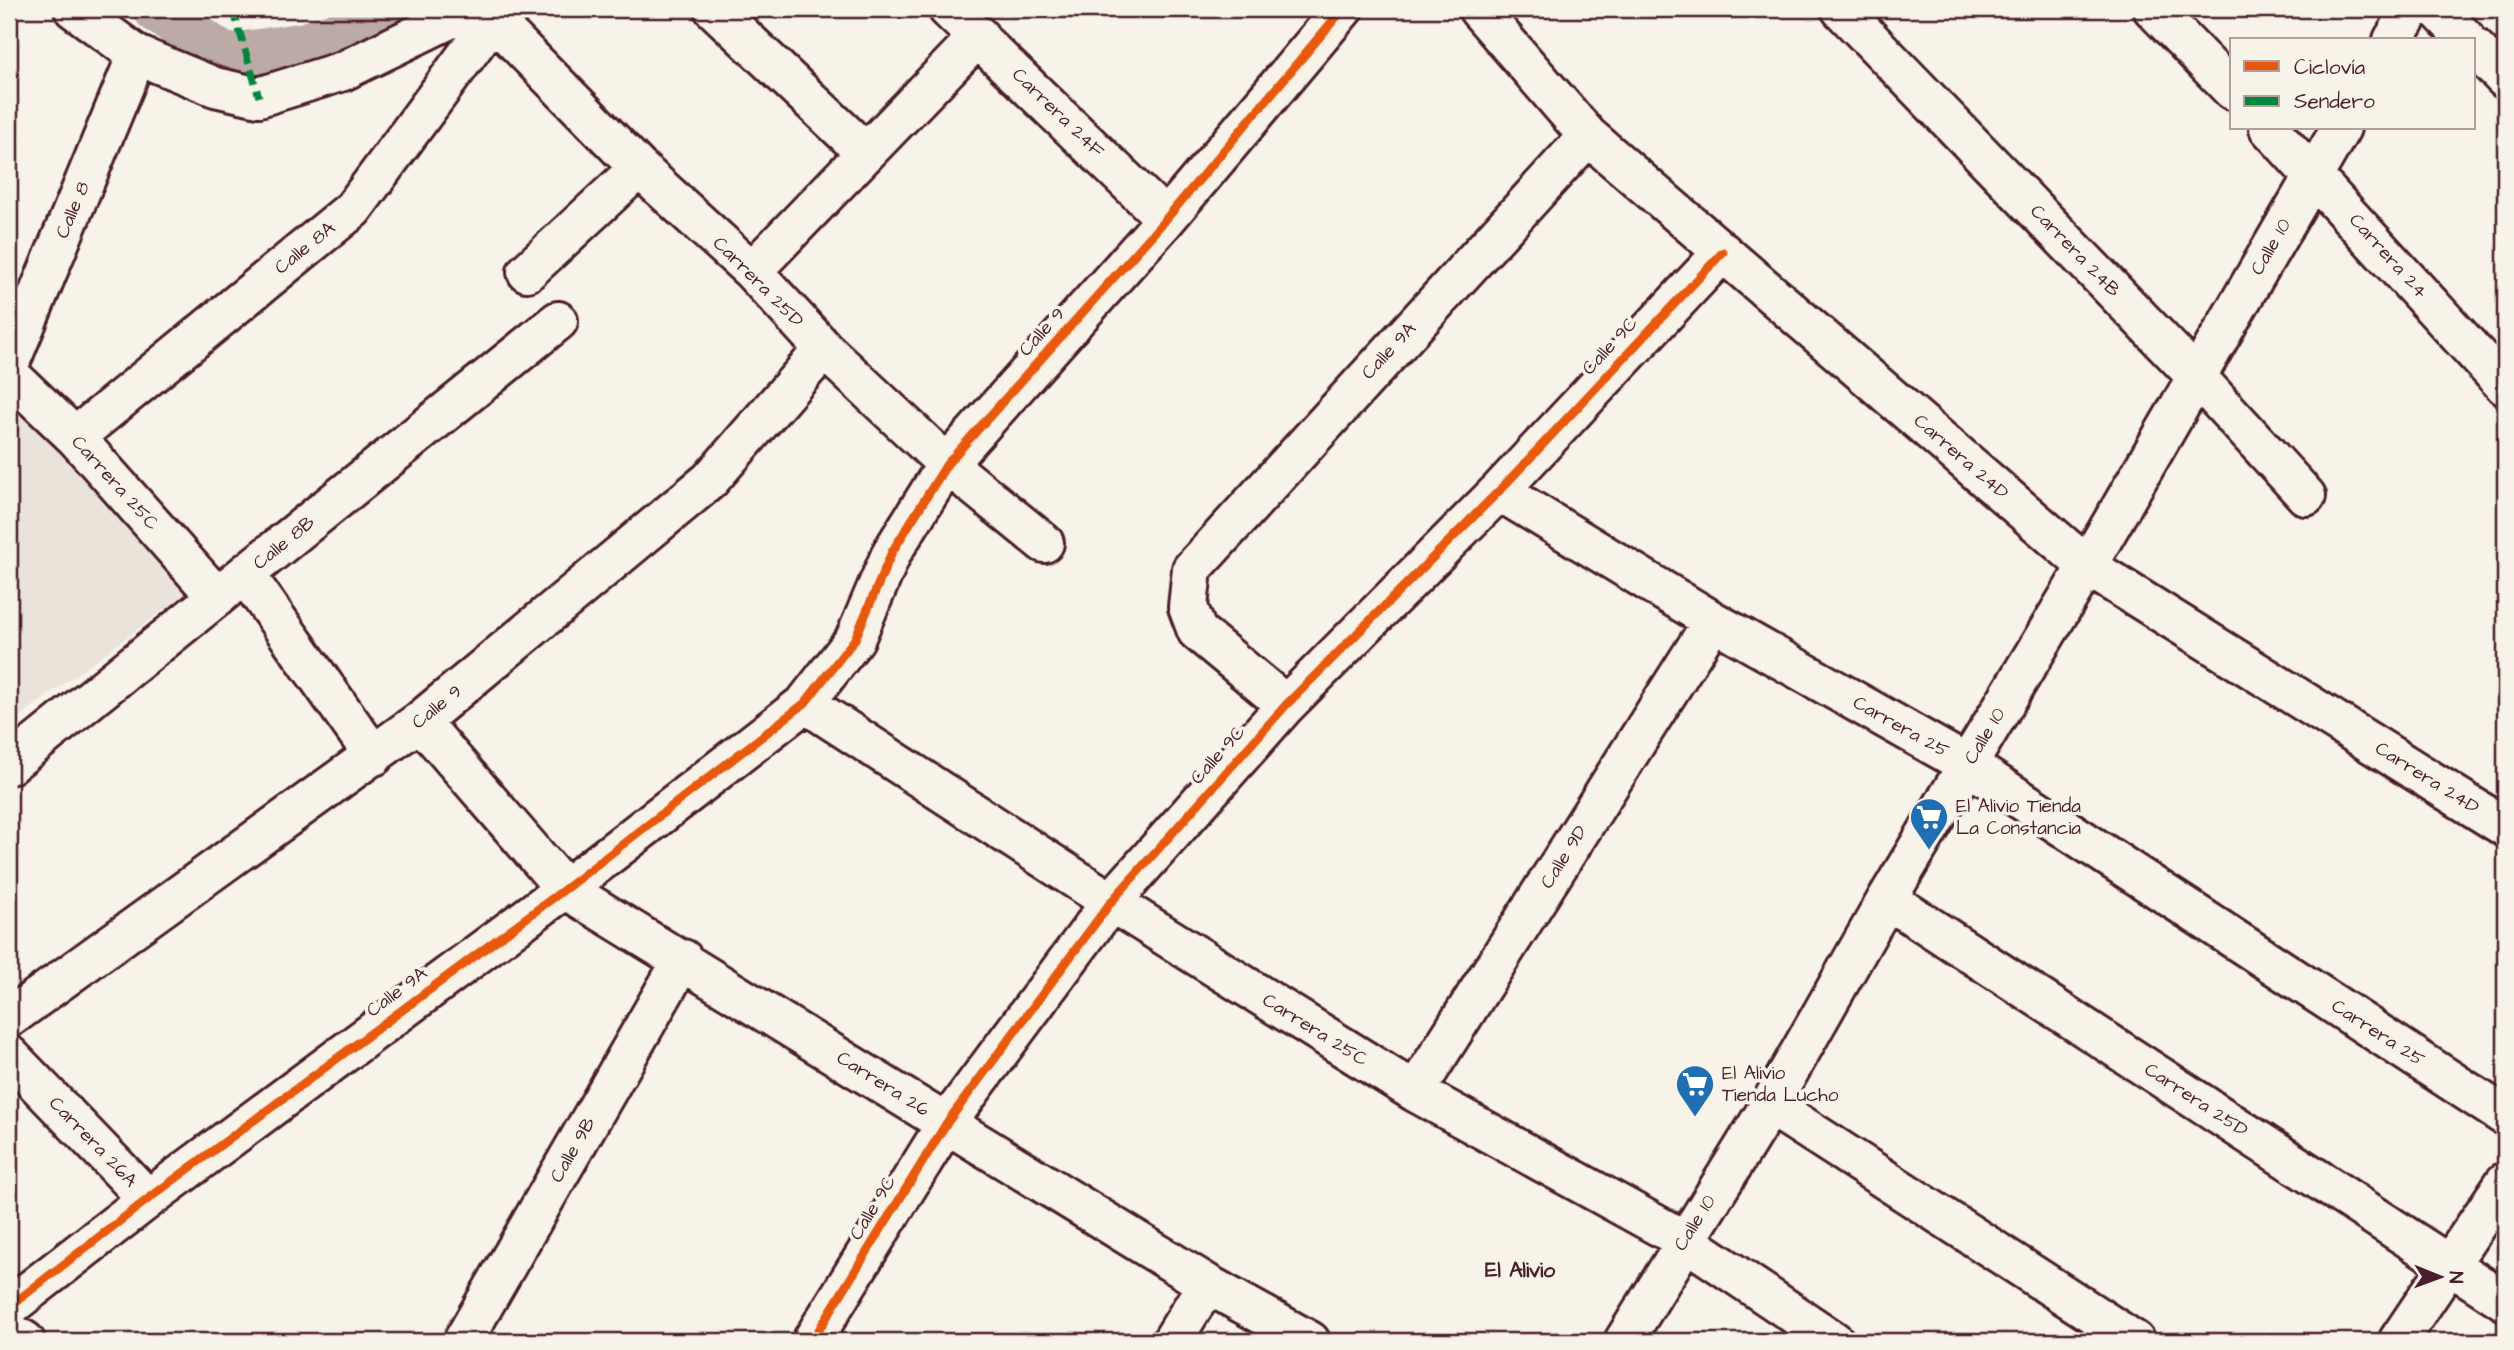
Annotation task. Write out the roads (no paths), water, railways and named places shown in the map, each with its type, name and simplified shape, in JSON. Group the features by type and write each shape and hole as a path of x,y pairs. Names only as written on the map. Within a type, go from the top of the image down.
{"street":[{"path":"74,9 137,55 215,87 259,97 343,71 483,12"},
{"path":"714,9 866,153"},
{"name":"Carrera 24F","path":"948,9 1166,219"},
{"name":"Carrera 24D","path":"1478,9 1588,136 2087,566 2505,827"},
{"name":"Carrera 24B","path":"1841,9 2196,376 2306,496"},
{"path":"2153,9 2230,88"},
{"path":"2394,38 2412,9"},
{"path":"2437,9 2466,38"},
{"name":"Calle 9","path":"806,703 855,639 892,552 947,464 1166,219 1338,10"},
{"name":"Carrera 25D","path":"483,12 639,168 752,271 824,349 947,464 1044,543"},
{"name":"Calle 8A","path":"75,437 353,209 483,12"},
{"path":"752,271 979,36"},
{"path":"2476,49 2505,79"},
{"name":"Calle 8","path":"9,365 137,55"},
{"name":"Carrera 24","path":"2271,130 2505,386"},
{"name":"Calle 10","path":"1624,1341 1684,1240 1770,1105 1887,899 2087,566 2340,130"},
{"name":"Calle 9A","path":"1286,705 1198,631 1188,607 1192,569 1588,136"},
{"path":"527,272 639,168"},
{"name":"Calle 9C","path":"812,1341 946,1124 1111,902 1286,705 1499,491 1723,251"},
{"name":"Calle 8B","path":"9,765 558,321"},
{"name":"Calle 9","path":"9,1018 420,721 710,480 824,349"},
{"name":"Carrera 25C","path":"9,374 231,586 374,756"},
{"name":"Carrera 25","path":"1499,491 1713,621 1968,765 2505,1116"},
{"name":"Calle 9D","path":"1415,1092 1713,621"},
{"name":"Calle 9A","path":"9,1307 148,1199 565,889 806,703"},
{"name":"Carrera 25C","path":"806,703 1111,902 1415,1092 1684,1240 1834,1341"},
{"path":"420,721 565,889"},
{"name":"Carrera 26","path":"565,889 683,959 1207,1284 1310,1341"},
{"name":"Carrera 25D","path":"1887,899 2505,1301"},
{"name":"Calle 9B","path":"463,1341 683,959"},
{"name":"Carrera 26A","path":"9,1055 148,1199"},
{"path":"1770,1105 2135,1341"},
{"path":"2398,1341 2505,1182"},
{"path":"1172,1341 1207,1284"},
{"path":"9,1331 25,1341"}],"waterway":[{"path":"156,9 225,57 306,45 410,9"}],"place":[{"name":"El Alivio Tienda La Constancia","path":"1929,851"},
{"name":"El Alivio Tienda Lucho","path":"1695,1118"}],"district":[{"name":"El Alivio","path":"1520,1270"}]}
